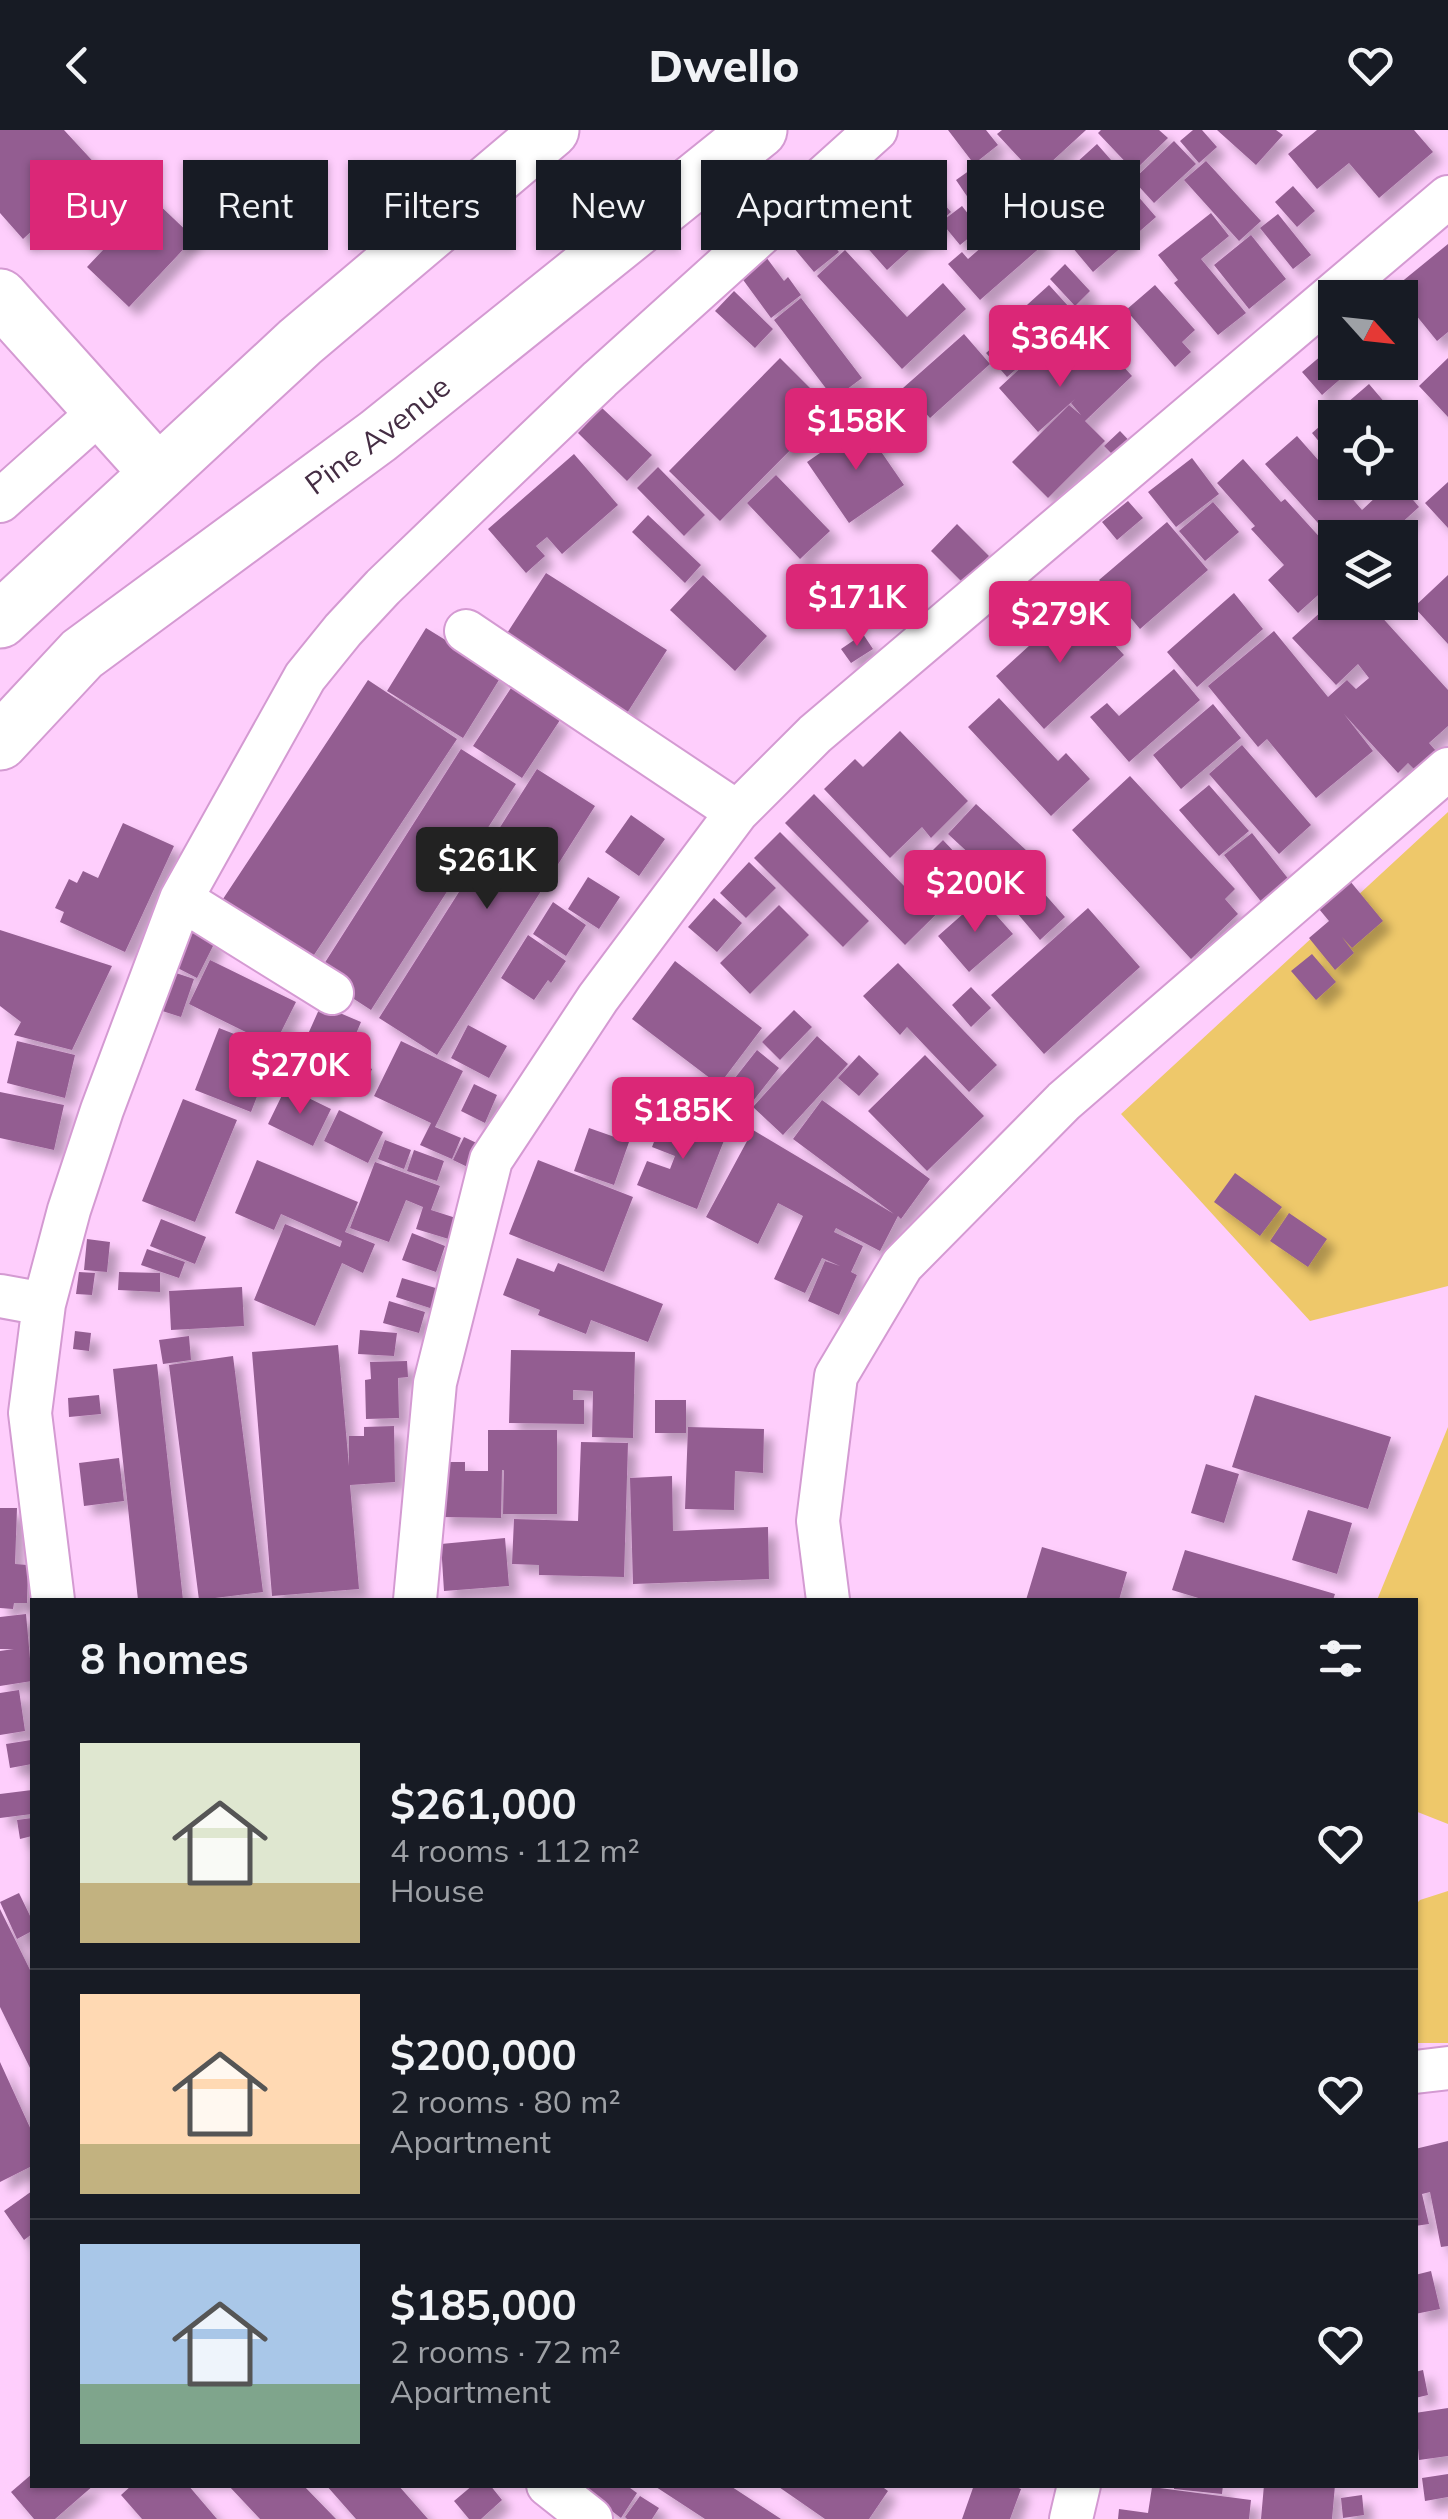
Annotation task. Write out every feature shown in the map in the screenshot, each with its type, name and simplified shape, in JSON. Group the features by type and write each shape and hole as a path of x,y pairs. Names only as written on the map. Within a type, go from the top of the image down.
{"main road":[{"path":"0,620 300,342 551,130"},
{"name":"Pine Avenue","path":"0,742 82,654 378,436 759,130"},
{"path":"0,297 158,473"}],"street":[{"path":"53,1598 30,1413 44,1304 69,1210 180,899 305,676 396,574 600,379 876,130"},
{"path":"415,1598 435,1383 491,1160 598,998 737,812 830,722 1448,196"},
{"path":"0,501 102,410"},
{"path":"466,631 737,812"},
{"path":"828,1598 818,1520 836,1376 902,1265 1064,1102 1448,769"},
{"path":"180,899 332,993"},
{"path":"0,1296 44,1304"},
{"path":"1418,2072 1448,2068"},
{"path":"552,2488 592,2519"},
{"path":"1071,2519 1077,2488"}],"shaded area":[{"path":"1448,812 1448,1286 1310,1321 1121,1114"},
{"path":"1448,1427 1448,1824 1418,1812 1418,1598 1378,1598"},
{"path":"1448,1891 1448,2043 1418,2043 1420,1900"}],"building":[{"path":"0,130 64,130 92,160 30,160 30,233 23,239 0,213"},
{"path":"948,130 986,130 998,145 979,160 971,160"},
{"path":"1002,130 1086,130 1053,160 1021,160 997,134"},
{"path":"1159,130 1168,138 1140,165 1140,160 1124,160 1098,133"},
{"path":"1193,130 1202,130 1217,147 1199,163 1180,141"},
{"path":"1217,130 1276,130 1283,135 1256,165"},
{"path":"1317,130 1414,130 1433,152 1379,198 1349,163 1317,189 1288,154"},
{"path":"1174,141 1196,164 1154,203 1140,188 1140,173"},
{"path":"1097,144 1111,160 1079,160"},
{"path":"1206,161 1261,221 1239,241 1184,180"},
{"path":"967,172 967,196 956,180"},
{"path":"1293,186 1315,211 1297,227 1275,202"},
{"path":"1140,199 1156,217 1140,231"},
{"path":"962,206 967,212 967,239 960,245 947,229 947,217"},
{"path":"163,208 183,228 183,250 129,307 87,267 103,250 163,250"},
{"path":"1211,213 1229,236 1201,259 1246,313 1218,335 1174,283 1178,280 1158,255"},
{"path":"1278,214 1311,255 1293,269 1260,228"},
{"path":"1251,235 1286,279 1249,309 1214,265"},
{"path":"1448,244 1448,332 1437,341 1418,318 1418,280 1404,280"},
{"path":"796,250 837,250 839,252 814,272"},
{"path":"845,250 907,317 943,283 966,309 902,369 817,276"},
{"path":"869,250 909,250 887,270"},
{"path":"978,250 1037,250 980,300 948,264 962,252 968,259"},
{"path":"1075,250 1118,250 1093,272"},
{"path":"766,257 784,281 788,277 801,295 771,318 741,277"},
{"path":"1065,264 1090,291 1075,306 1050,279"},
{"path":"1049,285 1132,376 1085,421 1105,441 1048,498 1012,462 1069,405 1081,415 1071,403 1075,399 1038,432 999,388 1041,349 1059,369 1067,362 1042,334 1027,347 1006,324"},
{"path":"1155,285 1195,330 1182,342 1191,352 1175,367 1126,310"},
{"path":"734,291 773,329 755,348 715,311"},
{"path":"801,298 862,378 834,399 774,320"},
{"path":"964,334 990,364 930,418 903,388"},
{"path":"1008,334 1029,358 1007,377 986,353"},
{"path":"780,358 831,409 720,521 669,471"},
{"path":"1318,358 1318,380 1339,380 1322,395 1302,372"},
{"path":"1448,358 1448,417 1419,386"},
{"path":"1369,384 1383,400 1350,400"},
{"path":"602,408 652,455 627,481 578,433"},
{"path":"862,424 904,485 849,523 807,462"},
{"path":"1120,431 1139,451 1123,465 1104,446"},
{"path":"1297,436 1318,460 1318,500 1353,500 1362,510 1373,500 1413,500 1419,507 1405,520 1318,520 1318,523 1265,464"},
{"path":"574,454 618,505 562,554 547,537 536,546 545,556 526,573 488,529"},
{"path":"1192,458 1219,494 1176,527 1148,492"},
{"path":"1243,459 1281,502 1285,499 1318,535 1318,595 1298,613 1268,580 1284,565 1217,483"},
{"path":"658,467 705,515 684,536 637,488"},
{"path":"776,475 830,531 800,559 747,503"},
{"path":"1448,482 1448,528 1425,503"},
{"path":"1128,501 1143,518 1117,540 1102,522"},
{"path":"1213,502 1239,532 1205,561 1179,531"},
{"path":"648,515 701,565 685,583 632,532"},
{"path":"1167,522 1208,570 1140,629 1099,580"},
{"path":"957,524 989,556 963,583 931,551"},
{"path":"546,573 667,650 622,721 500,644"},
{"path":"703,575 767,636 735,671 670,610"},
{"path":"1448,575 1448,644 1418,611 1418,603"},
{"path":"1234,593 1263,629 1197,687 1167,652"},
{"path":"1076,603 1124,655 1044,729 996,676"},
{"path":"1318,614 1318,620 1384,620 1448,690 1448,726 1429,743 1436,751 1415,770 1408,763 1398,773 1344,714 1373,751 1316,798 1267,739 1258,747 1208,686 1274,631 1328,697 1347,680 1356,689 1369,678 1358,664 1336,685 1292,638"},
{"path":"426,628 502,675 463,738 387,691"},
{"path":"863,634 873,649 851,663 841,649"},
{"path":"1174,669 1200,700 1129,762 1090,717 1107,703 1119,716"},
{"path":"368,680 457,739 308,964 219,905"},
{"path":"511,688 560,720 522,778 473,746"},
{"path":"999,698 1058,761 1066,753 1090,779 1051,816 968,727"},
{"path":"1213,704 1241,738 1181,789 1153,755"},
{"path":"900,731 968,801 931,838 922,827 890,858 824,789 855,759 863,767"},
{"path":"1242,745 1311,825 1279,854 1209,774"},
{"path":"461,749 516,784 371,1010 317,975"},
{"path":"537,769 595,806 437,1055 379,1018"},
{"path":"1130,776 1235,889 1225,899 1238,914 1191,959 1072,830"},
{"path":"1209,785 1249,831 1219,856 1179,810"},
{"path":"814,794 907,889 926,869 920,863 943,840 976,875 905,945 785,823"},
{"path":"976,804 1027,851 999,881 948,834"},
{"path":"631,815 665,839 639,876 605,852"},
{"path":"123,823 174,846 125,952 60,922 64,912 55,908 69,879 77,883 83,871 98,878"},
{"path":"780,832 869,921 843,947 754,858"},
{"path":"1252,833 1290,881 1263,904 1224,855"},
{"path":"749,862 776,888 746,918 720,893"},
{"path":"588,877 620,897 599,929 568,909"},
{"path":"1350,881 1383,921 1352,948 1342,937 1354,953 1335,970 1309,938 1329,921 1319,909"},
{"path":"1042,891 1065,917 1040,940 1017,913"},
{"path":"714,898 742,923 717,952 688,927"},
{"path":"981,898 1013,934 969,972 938,936"},
{"path":"553,902 586,925 566,956 533,934"},
{"path":"779,905 809,935 750,994 720,963"},
{"path":"1088,908 1140,967 1044,1054 991,995"},
{"path":"187,925 216,940 197,978 168,963"},
{"path":"0,930 112,966 72,1050 14,1035 21,1022 0,1006"},
{"path":"528,935 566,961 534,1000 501,978"},
{"path":"1312,954 1336,982 1316,1000 1291,971"},
{"path":"210,960 296,1002 274,1046 189,1004"},
{"path":"675,961 762,1028 719,1085 632,1019"},
{"path":"898,963 997,1065 969,1092 907,1027 900,1035 863,996"},
{"path":"167,970 194,979 181,1017 153,1008"},
{"path":"971,987 991,1008 971,1027 952,1005"},
{"path":"321,1005 361,1022 350,1048 356,1050 353,1059 372,1069 364,1087 338,1075 328,1096 288,1079"},
{"path":"794,1010 812,1027 780,1060 762,1042"},
{"path":"468,1025 507,1046 489,1078 451,1058"},
{"path":"219,1028 275,1050 251,1112 195,1090"},
{"path":"817,1036 848,1064 783,1135 753,1107"},
{"path":"17,1041 75,1055 65,1098 7,1083"},
{"path":"401,1041 463,1071 435,1127 461,1138 452,1159 420,1145 431,1123 374,1096"},
{"path":"757,1050 779,1068 753,1101 731,1083"},
{"path":"859,1055 879,1074 859,1096 838,1078"},
{"path":"925,1055 984,1116 927,1171 868,1111"},
{"path":"474,1084 497,1095 485,1123 461,1111"},
{"path":"286,1087 331,1109 313,1146 268,1124"},
{"path":"0,1092 64,1105 54,1150 0,1138"},
{"path":"183,1099 237,1120 195,1222 142,1201"},
{"path":"822,1100 930,1179 901,1219 898,1216 880,1251 836,1228 834,1232 863,1246 851,1272 857,1275 839,1315 808,1301 825,1261 840,1266 822,1258 805,1293 774,1279 803,1216 778,1203 758,1244 706,1217 753,1130 894,1214 793,1139"},
{"path":"339,1110 383,1132 368,1163 324,1141"},
{"path":"665,1114 725,1138 697,1209 637,1185 647,1161 670,1169 675,1156 652,1147"},
{"path":"589,1128 629,1142 614,1185 574,1171"},
{"path":"464,1137 485,1147 474,1170 453,1160"},
{"path":"385,1140 411,1150 404,1169 378,1159"},
{"path":"414,1150 444,1161 437,1181 407,1171"},
{"path":"257,1160 358,1202 345,1232 375,1244 363,1273 342,1263 315,1326 254,1300 285,1224 340,1247 342,1241 281,1214 274,1230 235,1213"},
{"path":"538,1160 633,1197 604,1272 509,1234"},
{"path":"375,1162 440,1186 431,1210 459,1219 452,1240 416,1229 423,1207 406,1200 389,1242 350,1228"},
{"path":"1235,1173 1282,1207 1260,1236 1214,1202"},
{"path":"1289,1213 1327,1239 1308,1267 1270,1241"},
{"path":"161,1219 206,1237 195,1264 150,1246"},
{"path":"412,1233 445,1246 436,1272 402,1260"},
{"path":"87,1239 110,1242 107,1272 84,1270"},
{"path":"147,1249 185,1262 179,1278 141,1265"},
{"path":"517,1258 554,1272 558,1263 663,1304 648,1342 591,1320 586,1334 538,1315 540,1310 503,1295"},
{"path":"79,1272 95,1273 92,1295 76,1294"},
{"path":"119,1272 160,1273 160,1292 118,1290"},
{"path":"402,1278 439,1289 433,1309 396,1297"},
{"path":"242,1287 244,1326 171,1330 169,1291"},
{"path":"389,1301 425,1312 419,1333 383,1323"},
{"path":"360,1330 397,1333 394,1356 358,1354"},
{"path":"75,1331 91,1333 89,1351 73,1349"},
{"path":"189,1336 191,1360 163,1364 159,1340"},
{"path":"338,1345 349,1466 349,1436 364,1436 364,1427 394,1426 395,1482 350,1485 359,1589 272,1596 252,1352"},
{"path":"511,1350 635,1352 633,1438 592,1437 593,1391 573,1390 573,1400 584,1400 584,1424 509,1423"},
{"path":"233,1356 263,1592 199,1598 169,1365"},
{"path":"407,1361 408,1377 398,1378 399,1418 366,1419 365,1380 371,1379 370,1362"},
{"path":"157,1364 183,1598 138,1598 113,1369"},
{"path":"99,1395 101,1414 69,1417 68,1398"},
{"path":"1255,1395 1391,1437 1368,1509 1232,1467"},
{"path":"655,1400 686,1400 686,1433 655,1433"},
{"path":"688,1427 764,1429 763,1473 735,1471 734,1510 685,1509"},
{"path":"488,1430 557,1430 557,1514 503,1514 502,1470 501,1518 440,1517 442,1462 465,1462 465,1471 488,1471"},
{"path":"581,1442 628,1443 624,1577 539,1575 539,1565 512,1564 514,1519 578,1521"},
{"path":"119,1458 124,1501 84,1506 79,1463"},
{"path":"1206,1464 1239,1474 1224,1523 1191,1513"},
{"path":"672,1476 673,1531 768,1527 769,1579 633,1584 630,1478"},
{"path":"0,1508 17,1508 15,1564 28,1565 27,1603 14,1603 13,1609 0,1608"},
{"path":"1308,1510 1352,1523 1337,1574 1292,1560"},
{"path":"505,1538 509,1586 444,1591 441,1544"},
{"path":"1042,1547 1127,1572 1120,1598 1027,1598"},
{"path":"1185,1550 1335,1594 1334,1598 1198,1598 1172,1590"},
{"path":"26,1614 30,1681 0,1686 0,1651 14,1649 0,1649 0,1617"},
{"path":"19,1690 25,1731 0,1735 0,1693"},
{"path":"30,1740 30,1764 10,1768 6,1744"},
{"path":"30,1790 30,1814 0,1818 0,1794"},
{"path":"30,1818 30,1836 20,1839 17,1820"},
{"path":"19,1893 30,1916 30,1932 17,1939 0,1902"},
{"path":"0,1909 30,1970 30,2068 0,2007"},
{"path":"0,2062 30,2128 30,2167 0,2182"},
{"path":"1448,2141 1448,2246 1441,2247 1430,2192 1422,2194 1429,2224 1418,2226 1418,2148"},
{"path":"30,2192 30,2236 24,2240 4,2211"},
{"path":"1431,2271 1440,2309 1418,2313 1418,2274"},
{"path":"1423,2370 1428,2395 1418,2397 1418,2371"},
{"path":"1448,2408 1448,2456 1419,2460 1418,2413"},
{"path":"1448,2474 1448,2497 1425,2501 1422,2478"},
{"path":"30,2476 30,2488 91,2488 55,2519 34,2519 11,2492"},
{"path":"129,2488 191,2488 217,2519 142,2519 121,2495"},
{"path":"231,2488 306,2488 336,2519 260,2519"},
{"path":"329,2488 401,2488 428,2519 356,2519"},
{"path":"469,2488 492,2488 502,2500 481,2519 469,2519 454,2501"},
{"path":"582,2488 630,2488 637,2493 621,2518"},
{"path":"658,2488 734,2488 781,2519 705,2519"},
{"path":"780,2488 888,2491 869,2519 825,2519"},
{"path":"973,2488 1021,2489 1010,2519 962,2519"},
{"path":"1152,2488 1251,2500 1249,2519 1118,2519 1119,2509 1148,2513"},
{"path":"1174,2488 1223,2488 1222,2494"},
{"path":"1264,2488 1335,2488 1332,2519 1261,2519"},
{"path":"1362,2495 1364,2515 1343,2518 1341,2498"},
{"path":"640,2496 659,2508 652,2519 627,2519 625,2517"}]}
